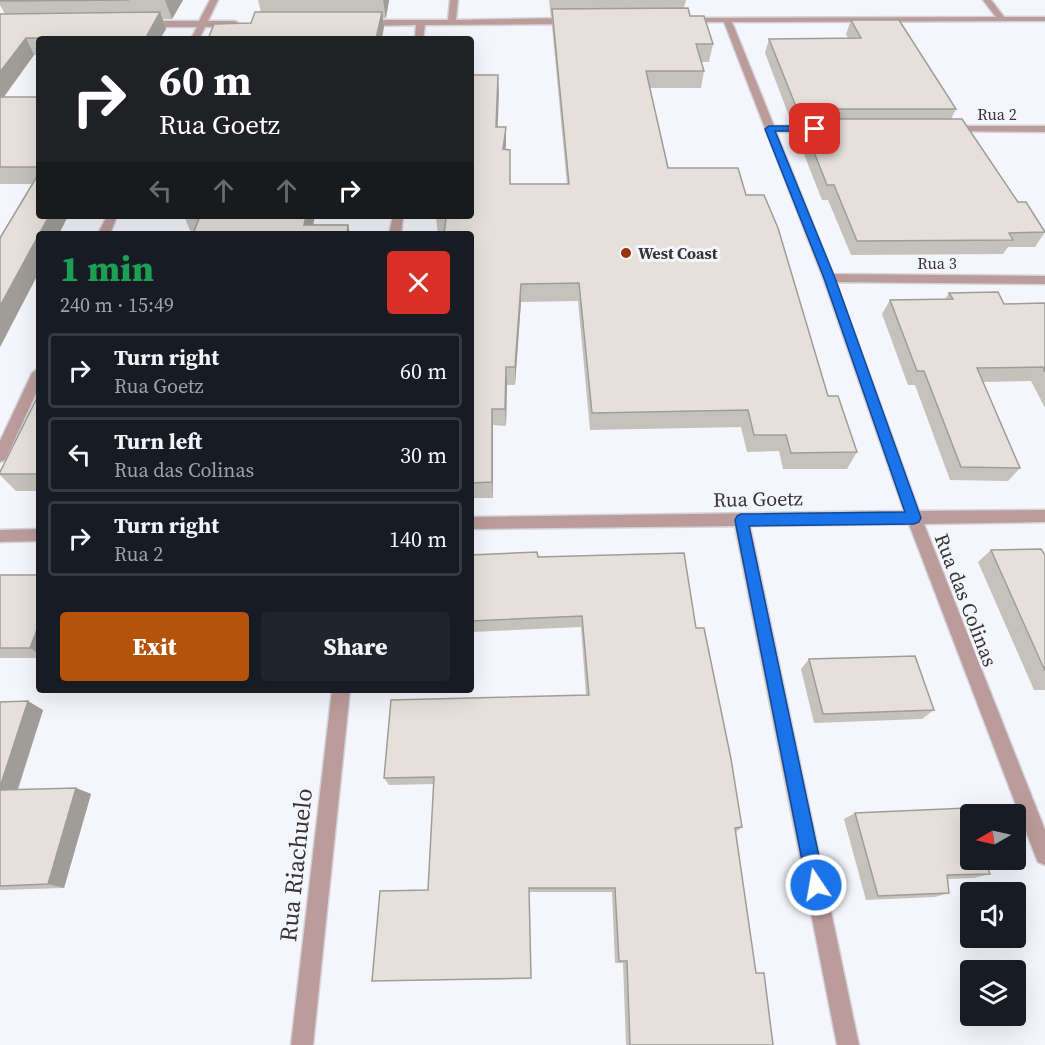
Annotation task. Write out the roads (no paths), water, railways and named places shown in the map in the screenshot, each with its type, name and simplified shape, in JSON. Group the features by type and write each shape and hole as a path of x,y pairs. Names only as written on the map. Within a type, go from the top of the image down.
{"street":[{"path":"196,36 214,0"},
{"path":"452,22 454,0"},
{"path":"987,0 1002,19"},
{"path":"679,21 1045,19"},
{"name":"Rua das Colinas","path":"727,20 829,278 914,518 1045,855"},
{"path":"352,23 584,21"},
{"path":"419,36 421,22"},
{"path":"131,24 248,24"},
{"path":"769,129 829,129"},
{"name":"Rua 2","path":"937,129 1045,129"},
{"name":"Rua 3","path":"829,278 1045,280"},
{"path":"0,456 36,379"},
{"name":"Rua Goetz","path":"474,522 1045,516"},
{"path":"741,520 848,1045"},
{"path":"0,536 36,535"},
{"name":"Rua Riachuelo","path":"302,1045 341,693"}],"place":[{"name":"West Coast","path":"626,253"}]}
